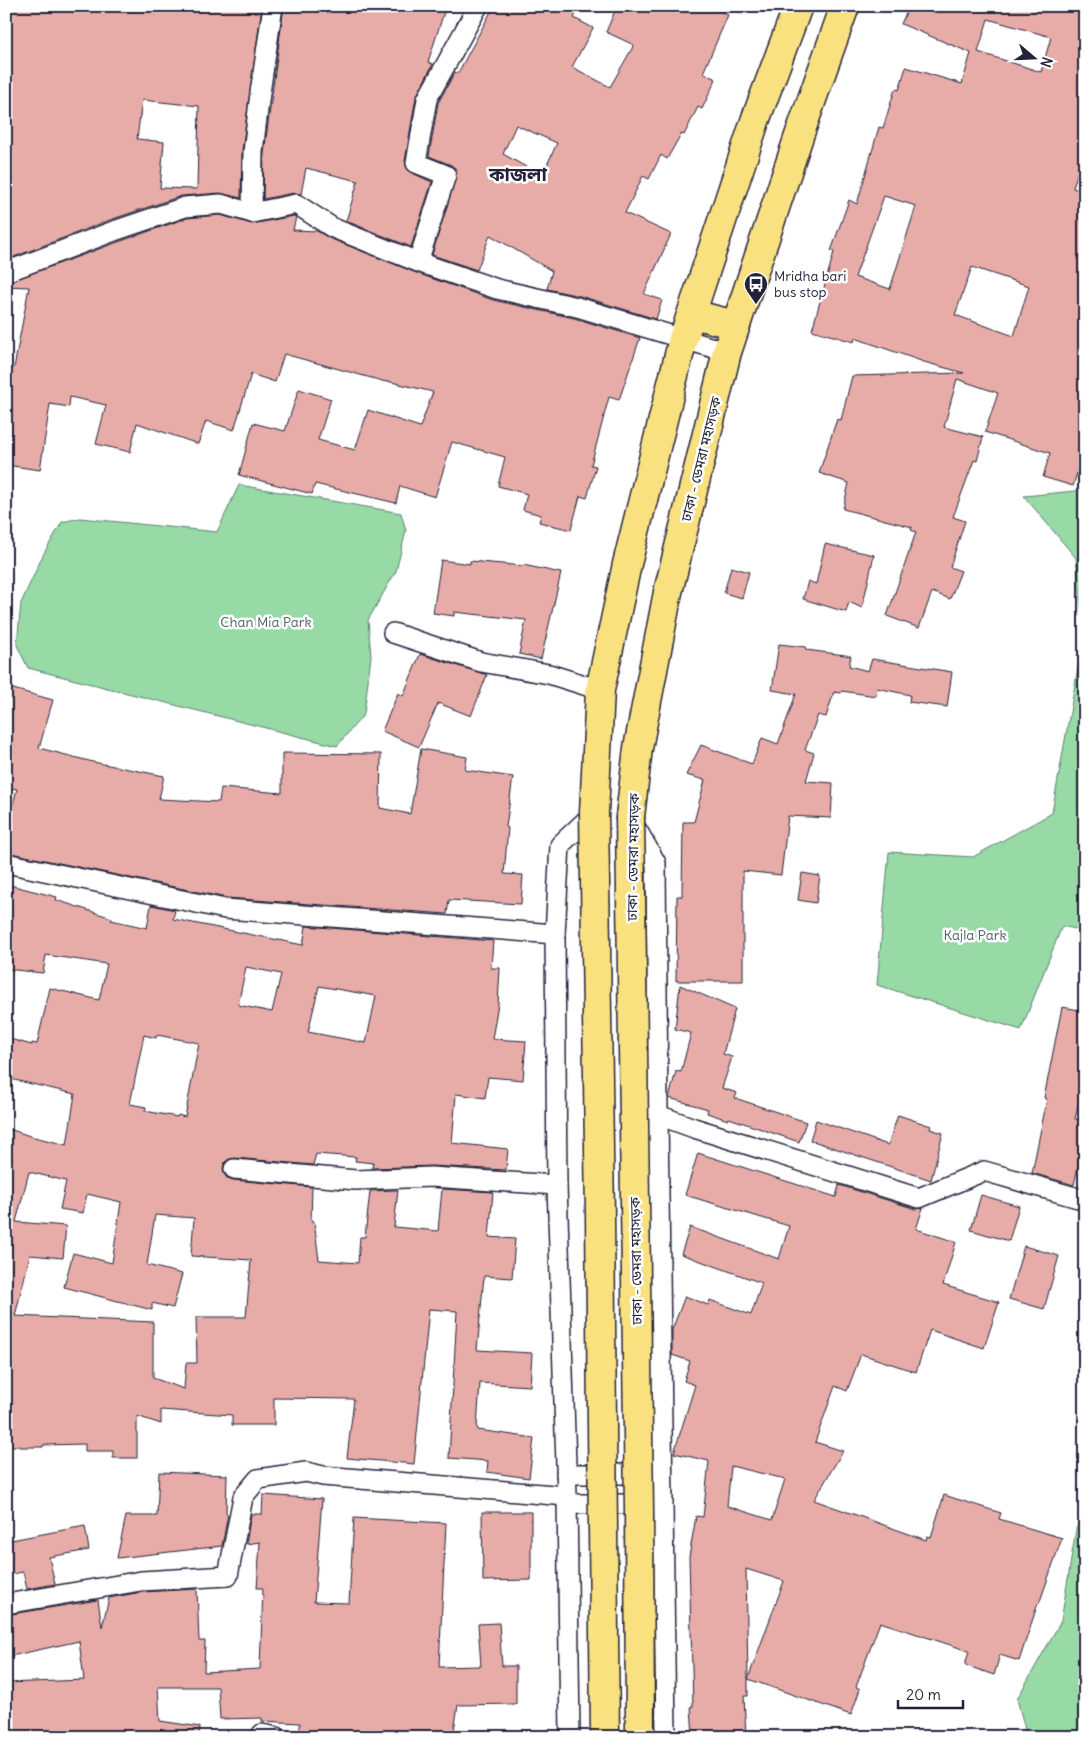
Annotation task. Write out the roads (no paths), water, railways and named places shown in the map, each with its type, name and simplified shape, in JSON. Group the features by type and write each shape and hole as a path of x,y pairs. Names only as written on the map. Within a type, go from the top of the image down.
{"main road":[{"path":"605,1737 601,1235 594,813 600,690 627,564 688,326 755,121 798,6"},
{"name":"ঢাকা - ডেমরা মহাসড়ক","path":"640,1737 630,817 638,748 668,592 727,352 799,136 845,6"},
{"path":"688,326 736,324"}],"street":[{"path":"252,213 254,152 260,93 273,6"},
{"path":"418,262 446,175 416,163 427,98 478,6"},
{"path":"6,272 114,231 185,207 221,204 252,213 296,204 333,228 418,262 497,289 577,307 688,326 727,352"},
{"path":"393,633 481,662 549,674 600,690"},
{"path":"570,1737 567,1500 556,1185 555,934 560,845 594,813"},
{"path":"630,817 656,863 666,1737"},
{"path":"6,863 225,909 555,934"},
{"path":"658,1115 919,1198 984,1171 1085,1200"},
{"path":"234,1169 356,1180 431,1177 556,1185"},
{"path":"6,1604 141,1581 228,1576 243,1497 258,1479 306,1472 323,1476 567,1500 663,1504"},
{"path":"566,1474 662,1474"}],"place":[{"name":"Mridha bari bus stop","path":"756,305"}],"district":[{"name":"কাজলা","path":"518,174"}],"park label":[{"name":"Chan Mia Park","path":"266,622"},
{"name":"Kajla Park","path":"975,935"}]}
